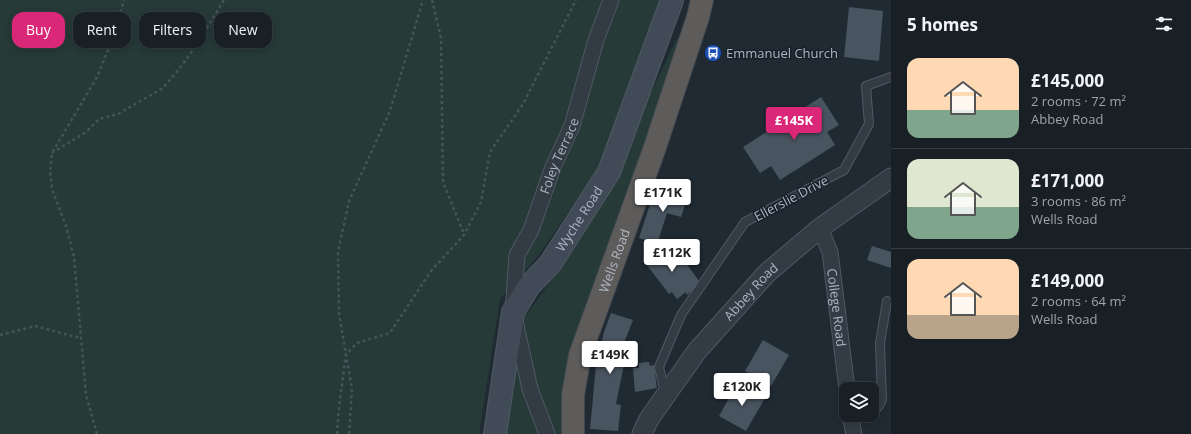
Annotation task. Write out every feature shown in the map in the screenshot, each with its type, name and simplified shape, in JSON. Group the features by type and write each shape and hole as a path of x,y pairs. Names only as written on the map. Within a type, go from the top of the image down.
{"highway":[{"name":"Wells Road","path":"573,434 573,395 580,355 654,150 698,17 702,0"}],"main road":[{"name":"Wyche Road","path":"495,434 513,312 529,286 550,264 609,172 672,0"}],"street":[{"name":"Foley Terrace","path":"547,434 530,389 513,312 517,255 531,230 553,167 572,126 596,40 611,0"},
{"name":"Abbey Road","path":"642,434 649,419 697,351 768,273 820,228 891,178"},
{"name":"College Road","path":"820,228 830,252 846,382"},
{"path":"853,422 854,434"}],"lane":[{"name":"Ellerslie Drive","path":"666,395 658,366 681,315 745,222 844,170 869,124 866,86 891,77"},
{"path":"879,405 882,400 880,343 887,301"}],"path":[{"path":"97,434 86,395 74,257 66,226 52,189 50,171 52,153 97,77 113,38 124,0"},
{"path":"52,153 86,132 98,119 118,114 163,88 179,70 196,46 224,0"},
{"path":"349,434 352,389 339,314 338,252 348,201 390,111 423,0"},
{"path":"432,0 441,38 444,182 464,235"},
{"path":"337,434 346,354 357,343 390,333 431,271 464,235 481,202 490,152 523,104 576,0"},
{"path":"0,335 35,326 80,338"}],"green space":[{"path":"0,0 662,0 602,163 539,255 500,299 479,434 0,434"},
{"path":"677,38 685,40 566,434 506,434 514,370 523,319 551,281 616,174 647,101"}],"building":[{"path":"849,7 883,11 879,61 844,57"},
{"path":"821,97 839,125 827,132 835,145 780,180 771,166 760,173 743,147"},
{"path":"676,186 690,190 681,217 667,213 657,244 639,238 653,195 661,197 663,192 673,195"},
{"path":"661,246 664,251 668,248 680,263 684,260 701,284 687,295 686,292 677,299 672,292 669,294 643,260"},
{"path":"872,246 891,252 891,268 867,260"},
{"path":"611,313 633,320 624,343 628,345 616,404 621,405 618,431 590,429 596,366 604,332"},
{"path":"763,340 789,355 771,386 745,371"},
{"path":"649,362 650,366 654,365 657,388 635,392 633,368 639,368 639,363"},
{"path":"738,382 765,398 746,431 719,416"}],"place":[{"name":"Emmanuel Church","path":"713,53"}]}
